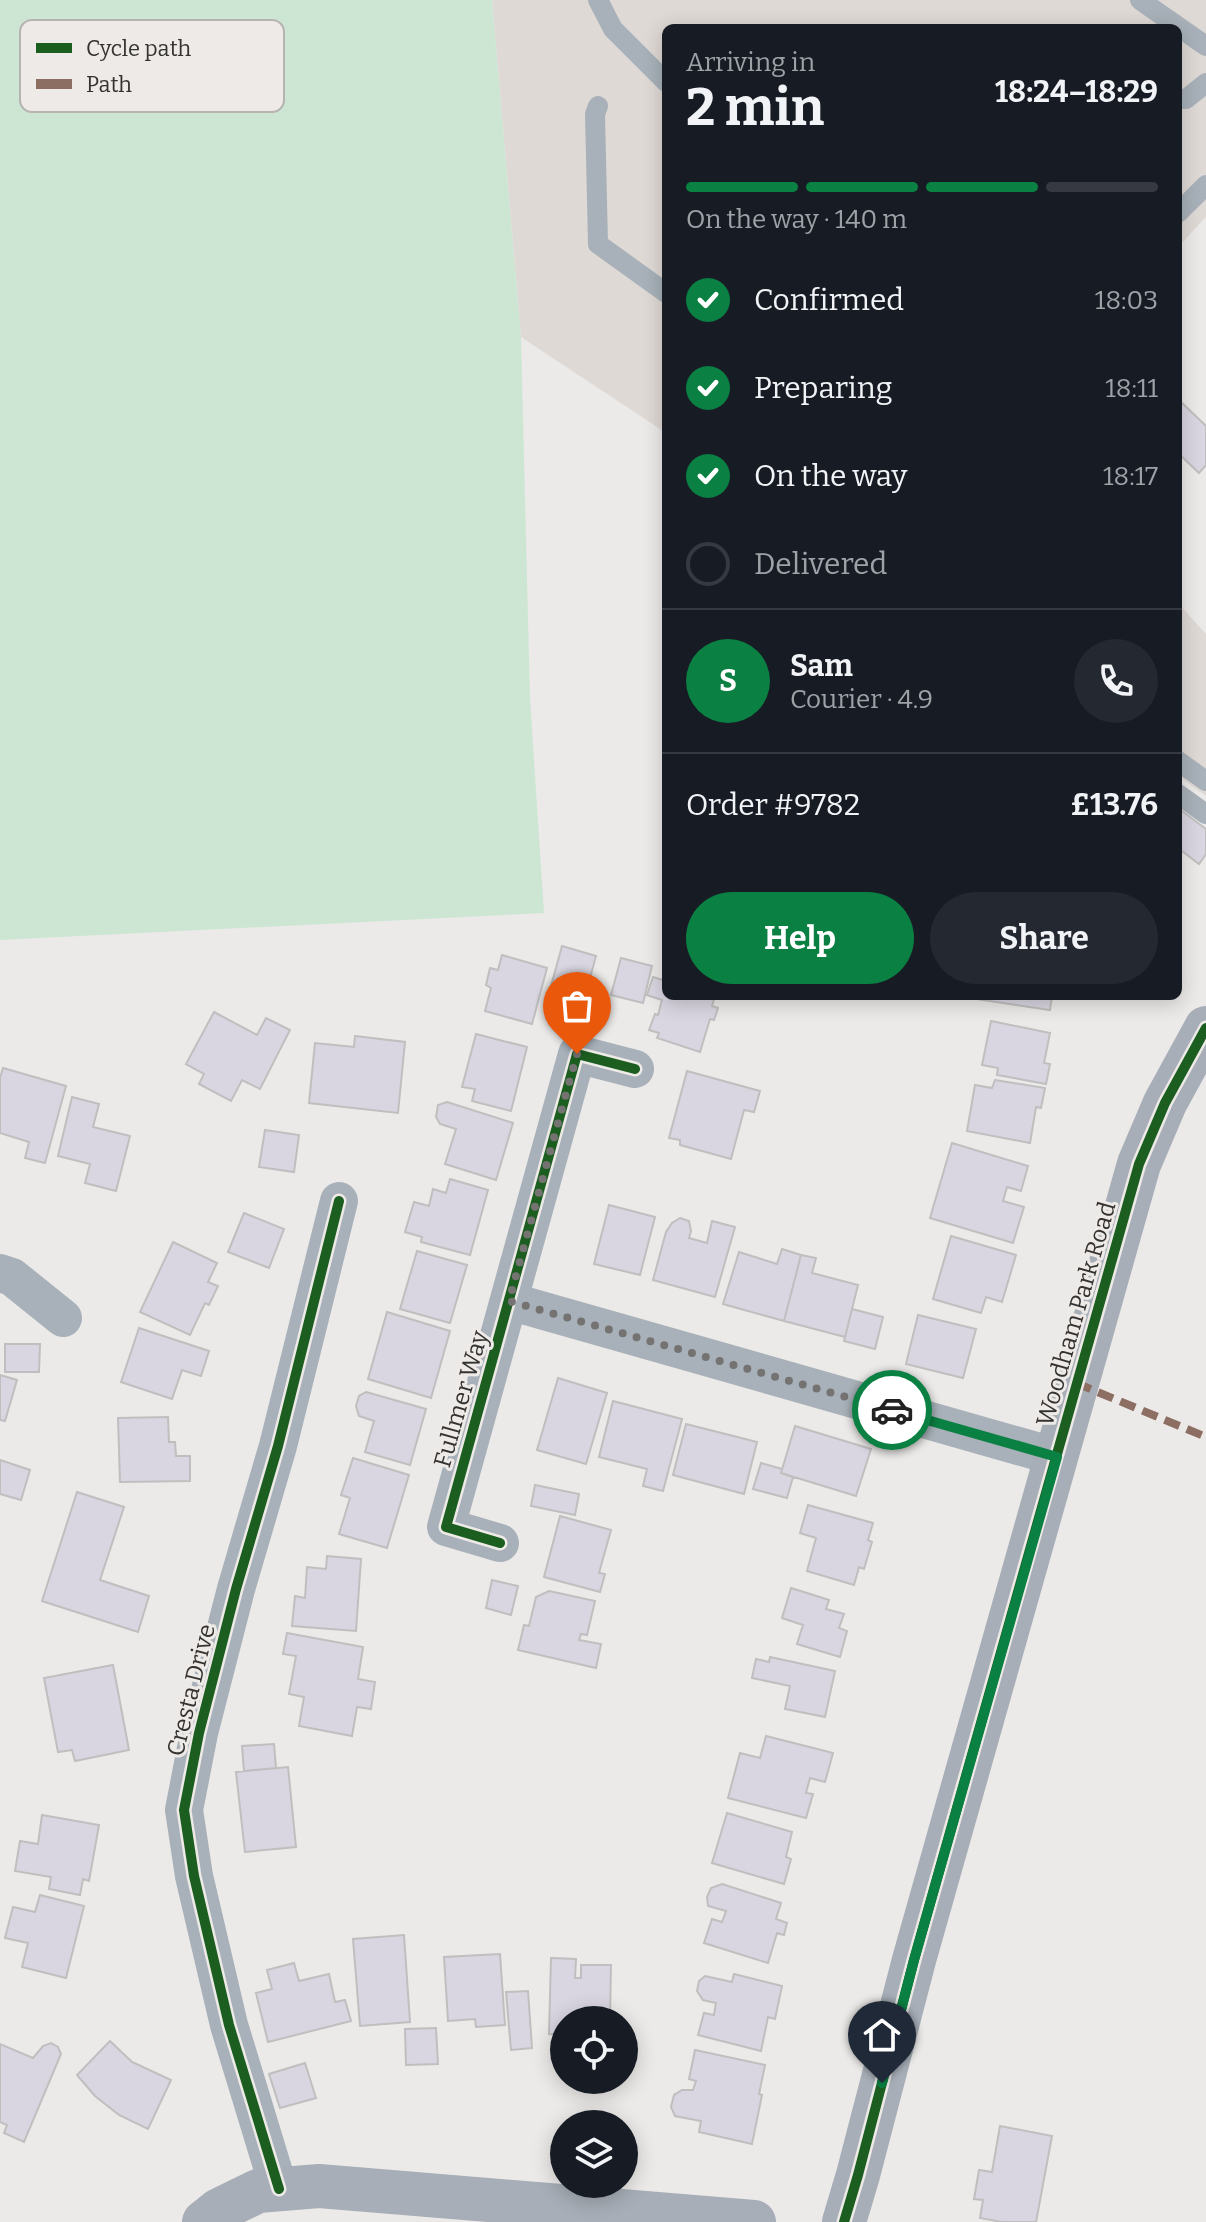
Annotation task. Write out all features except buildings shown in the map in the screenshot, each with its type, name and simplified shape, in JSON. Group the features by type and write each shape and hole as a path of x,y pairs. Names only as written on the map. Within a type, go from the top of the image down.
{"street":[{"name":"Woodham Park Road","path":"844,2222 914,1960 1139,1164 1165,1103 1206,1028"},
{"name":"Fullmer Way","path":"500,1543 446,1527 577,1054 635,1069"},
{"name":"Cresta Drive","path":"279,2189 229,2025 194,1876 184,1810 236,1589 278,1446 339,1201"},
{"path":"0,1273 12,1277 63,1318"},
{"path":"509,1301 1057,1457"},
{"path":"204,2222 219,2210 258,2191 319,2186 754,2222"}],"lane":[{"path":"598,0 613,29 662,78"},
{"path":"1140,0 1174,24"},
{"path":"1182,29 1206,46"},
{"path":"1182,99 1206,83"},
{"path":"598,106 595,114 598,244 662,290"},
{"path":"1182,209 1206,185"},
{"path":"1182,764 1206,781"},
{"path":"1182,797 1206,814"}],"shaded area":[{"path":"492,0 1206,0 1206,217 1182,243 1182,24 662,24 662,430 521,337"},
{"path":"1182,607 1206,634 1206,796 1182,779"}],"green space":[{"path":"0,0 492,0 521,337 530,698 544,913 0,940"}],"marked path":[{"path":"1076,1383 1206,1437"}],"cycle path":[{"path":"844,2222 914,1960 1139,1164 1165,1103 1206,1028"},
{"path":"500,1543 446,1527 577,1054 635,1069"},
{"path":"279,2189 229,2025 194,1876 184,1810 199,1733 236,1589 278,1446 339,1201"}],"way so far":[{"path":"577,1054 509,1301 892,1410"}],"route":[{"path":"882,2083 1057,1457 892,1410"}]}
